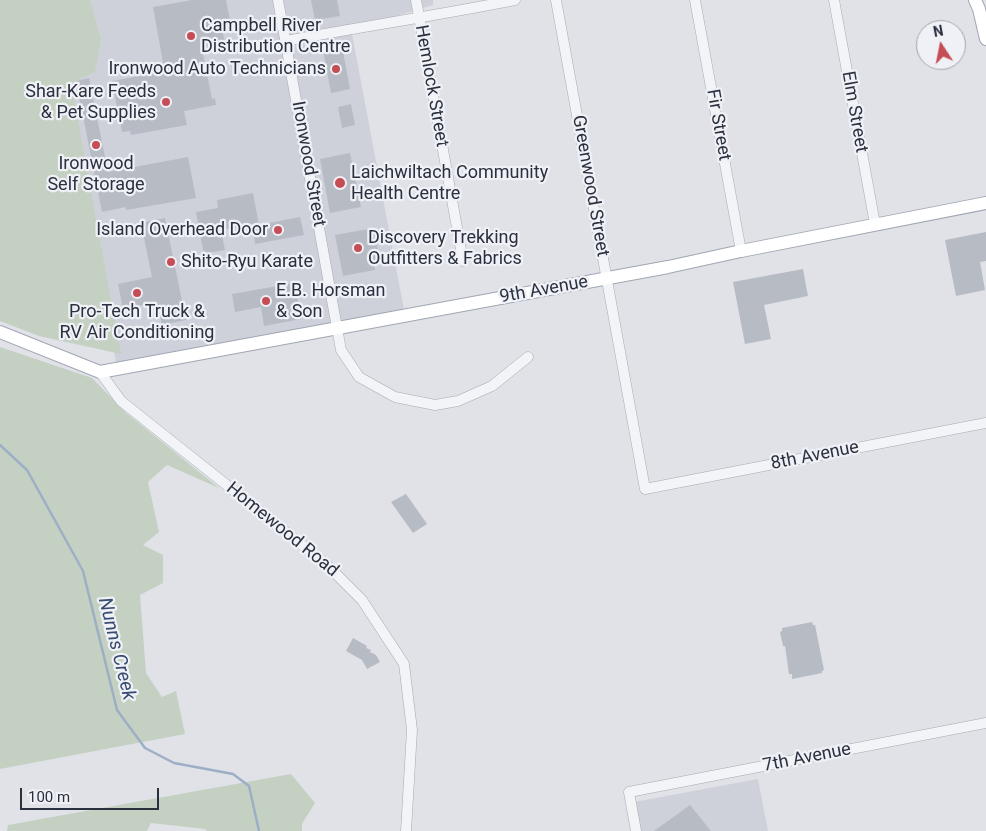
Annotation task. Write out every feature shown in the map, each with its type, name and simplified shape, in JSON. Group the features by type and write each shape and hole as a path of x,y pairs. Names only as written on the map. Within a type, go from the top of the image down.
{"main road":[{"path":"975,0 986,39"},
{"name":"9th Avenue","path":"100,372 606,279 986,203"},
{"path":"0,332 100,372"}],"street":[{"name":"Ironwood Street","path":"278,0 341,350 359,376 395,397 435,405 458,401 492,386 528,357"},
{"name":"Hemlock Street","path":"416,0 463,261"},
{"path":"285,41 515,0"},
{"name":"Greenwood Street","path":"556,0 645,490"},
{"name":"Fir Street","path":"695,0 741,251"},
{"name":"Elm Street","path":"834,0 874,224"},
{"name":"Homewood Road","path":"100,372 121,401 326,564 368,608 404,664 412,730 406,831"},
{"name":"8th Avenue","path":"645,490 986,423"},
{"name":"7th Avenue","path":"636,831 628,792 986,724"}],"shaded area":[{"path":"57,0 433,0 433,5 351,29 405,315 117,369"},
{"path":"758,779 768,831 640,831 634,802"}],"green space":[{"path":"0,0 90,0 101,39 95,72 71,83 121,354 39,336 0,321"},
{"path":"0,347 92,378 125,412 219,488 167,465 148,482 159,532 143,545 163,555 163,583 140,595 146,673 162,697 176,691 185,734 0,769"},
{"path":"291,774 315,803 302,824 302,831 207,831 205,829 151,823 147,831 7,831 8,825"}],"building":[{"path":"192,0 226,0 230,20 221,22 226,50 203,54 212,99 215,98 216,105 184,111 187,125 131,135 130,131 122,132 112,81 162,72 162,68 164,68 153,7"},
{"path":"311,0 337,0 340,16 315,20"},
{"name":"Ironwood Auto Technicians","path":"342,46 350,89 331,93 323,50"},
{"path":"89,78 108,172 188,157 196,198 126,210 126,207 102,212 76,81"},
{"path":"351,104 355,125 342,128 338,107"},
{"name":"Laichwiltach Community Health Centre","path":"350,153 361,207 330,213 320,159"},
{"path":"253,193 259,225 300,217 304,235 255,244 252,224 221,230 225,250 208,253 203,250 196,212 218,208 217,200"},
{"path":"165,218 186,320 162,325 157,302 123,309 118,284 152,277 141,223"},
{"name":"Discovery Trekking Outfitters & Fabrics","path":"374,228 380,260 374,261 375,270 343,276 335,235"},
{"path":"986,232 986,261 980,262 985,290 956,296 945,240"},
{"path":"803,269 808,296 764,305 771,339 745,344 733,282"},
{"name":"E.B. Horsman & Son","path":"295,283 301,319 264,326 261,307 235,312 232,294"},
{"path":"406,494 427,524 413,533 391,502"},
{"path":"812,622 815,625 824,670 822,673 792,679 792,674 789,674 785,646 783,646 780,632 782,628"},
{"path":"353,638 367,646 366,648 376,655 380,662 367,669 362,660 346,651"},
{"path":"690,805 711,831 654,831"}],"waterway":[{"name":"Nunns Creek","path":"0,445 27,470 83,571 117,710 145,748 174,763 233,774 249,786 259,831"}],"place":[{"name":"Campbell River Distribution Centre","path":"191,36"},
{"name":"Ironwood Auto Technicians","path":"336,69"},
{"name":"Shar-Kare Feeds & Pet Supplies","path":"166,102"},
{"name":"Ironwood Self Storage","path":"96,145"},
{"name":"Laichwiltach Community Health Centre","path":"340,183"},
{"name":"Island Overhead Door","path":"278,230"},
{"name":"Discovery Trekking Outfitters & Fabrics","path":"358,248"},
{"name":"Shito-Ryu Karate","path":"171,262"},
{"name":"Pro-Tech Truck & RV Air Conditioning","path":"137,293"},
{"name":"E.B. Horsman & Son","path":"266,301"}]}
